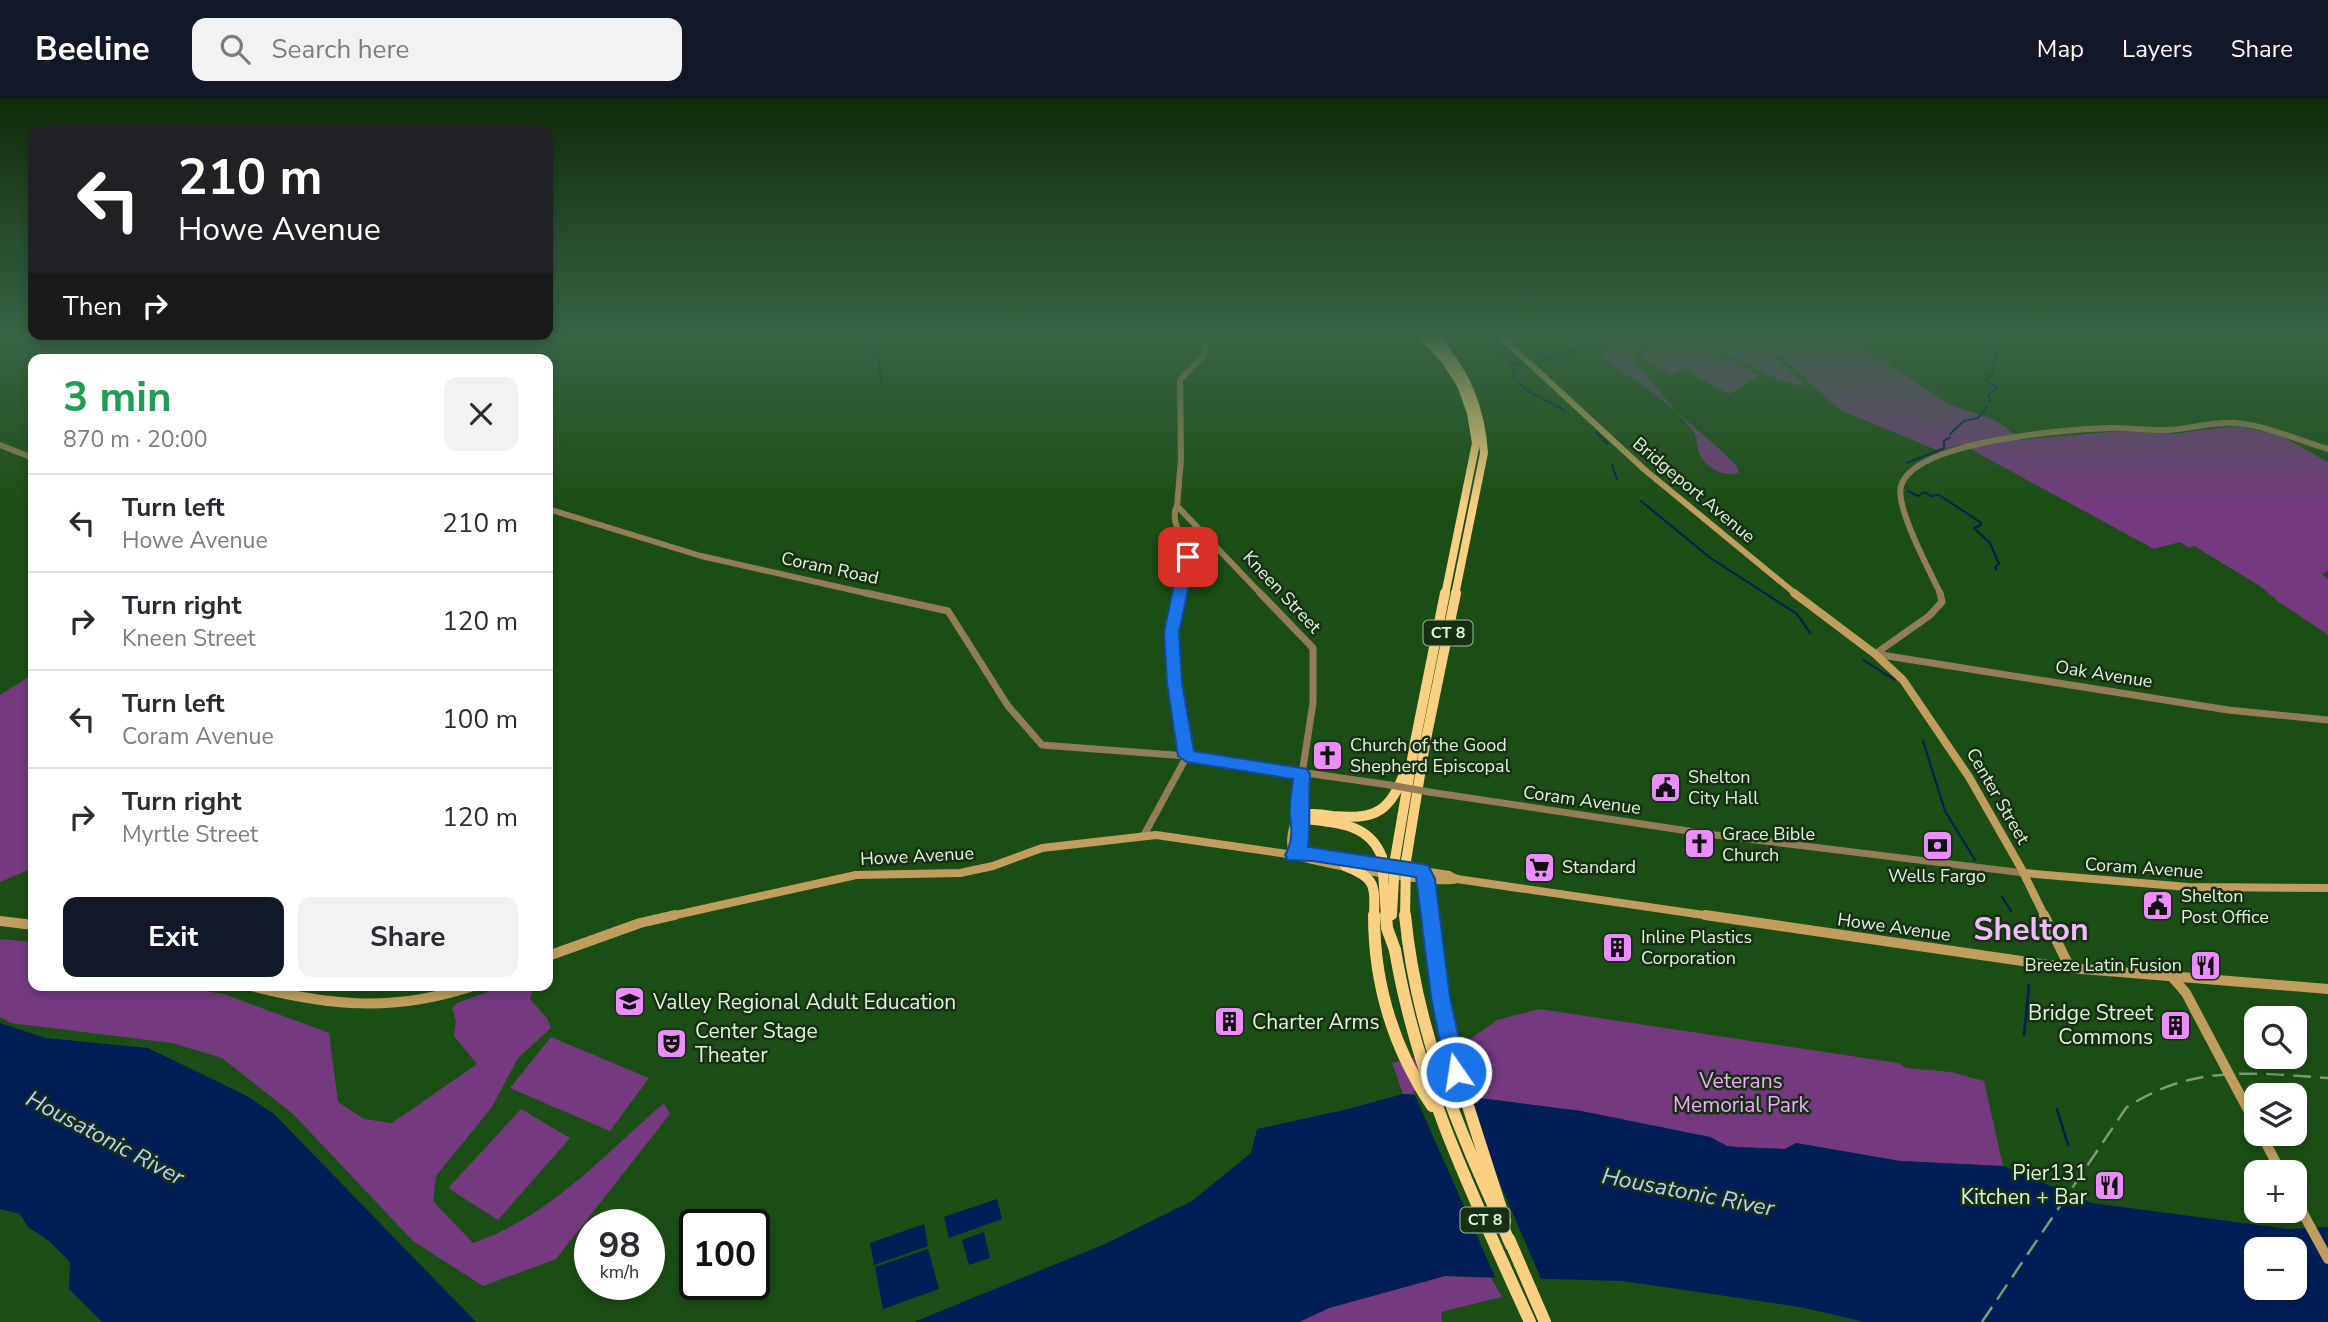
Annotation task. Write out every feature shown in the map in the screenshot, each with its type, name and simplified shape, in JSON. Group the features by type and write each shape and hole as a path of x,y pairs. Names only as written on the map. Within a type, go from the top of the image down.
{"highway":[{"name":"CT 8","path":"1469,395 1483,431 1484,453 1425,744 1394,859 1404,902 1407,951 1426,1041 1444,1093 1545,1322"},
{"name":"CT 8","path":"1474,407 1476,443 1473,468 1415,742 1394,859 1392,898 1395,950 1414,1042 1441,1118 1530,1322"},
{"path":"1299,816 1309,814 1353,819 1385,809 1396,798 1415,742"},
{"path":"1299,816 1364,831 1394,859"},
{"path":"1345,866 1368,876 1373,883 1375,952 1385,997 1415,1082 1441,1118"},
{"path":"1424,875 1434,958 1454,1062 1511,1245"}],"main road":[{"name":"Bridgeport Avenue","path":"1564,395 1645,470 1776,579 1875,654"},
{"name":"Center Street","path":"1875,654 1903,680 1939,729 2024,873 2070,968"},
{"name":"Kneen Street","path":"1294,855 1299,850 1302,824 1299,816"},
{"name":"Howe Avenue","path":"553,954 639,923 837,878 880,874 960,873 985,868 1042,848 1144,835 1294,855 1345,866 1424,875"},
{"name":"Howe Avenue","path":"1294,855 1313,854 1448,882 1457,879 2070,968 2328,989"},
{"name":"Coram Avenue","path":"2024,873 2208,888 2328,888"},
{"path":"0,921 28,924"},
{"path":"2173,978 2186,993 2244,1102"},
{"path":"268,991 296,999 358,1007 405,1003 460,991"},
{"path":"2307,1222 2328,1259"}],"street":[{"path":"1144,835 1187,756 1174,683 1171,632 1178,592 1188,566 1174,512 1178,506 1181,459 1180,395"},
{"path":"1875,654 1929,616 1942,602 1900,499 1900,487 1907,474 1928,460 1983,442 2020,436 2111,428 2167,430 2221,423 2271,430 2328,449"},
{"path":"0,445 28,455"},
{"name":"Kneen Street","path":"1178,506 1313,649 1313,703 1301,774 1299,816"},
{"name":"Coram Road","path":"553,511 701,556 948,611 1008,706 1042,745"},
{"name":"Oak Avenue","path":"1875,654 1892,654 2228,710 2328,720"},
{"name":"Coram Avenue","path":"1042,745 1187,756 1715,835 2024,873"}],"green space":[{"path":"1656,395 1663,395 1676,411 1736,465 1739,473 1723,473 1709,466 1700,456 1691,428"},
{"path":"1823,395 1935,395 1950,405 1991,418 2006,427 2019,440 2120,431 2173,434 2235,426 2279,435 2328,462 2328,571 2322,574 2328,579 2328,635 2260,586 2194,546 2189,548 2180,542 2154,549 1961,444 1939,451 1840,410"},
{"path":"28,677 28,870 0,882 0,695"},
{"path":"0,939 28,942 28,991 204,991 224,994 329,1033 338,1102 364,1119 392,1123 477,1064 454,1036 456,1021 452,1009 457,1003 490,991 531,991 530,999 547,1018 551,1028 518,1058 492,1107 436,1176 433,1201 473,1243 526,1218 551,1201 575,1183 664,1103 670,1114 595,1209 574,1209 574,1236 556,1259 483,1286 413,1241 293,1114 222,1058 172,1043 11,1023 0,1017"},
{"name":"Veterans Memorial Park","path":"1539,1009 1898,1063 1906,1068 1951,1072 1984,1081 2003,1166 1900,1161 1796,1143 1785,1149 1727,1146 1710,1137 1581,1111 1488,1099 1403,1094 1392,1063 1460,1046 1497,1020"},
{"path":"551,1037 649,1078 610,1131 510,1088"},
{"path":"521,1109 570,1138 498,1220 448,1188"},
{"path":"1445,1276 1491,1278 1502,1297 1441,1312 1442,1322 1299,1322 1329,1308"}],"water":[{"name":"Housatonic River","path":"0,1023 46,1038 148,1048 247,1096 274,1114 476,1322 102,1322 69,1289 70,1262 49,1241 28,1227 20,1214 0,1209"},
{"name":"Housatonic River","path":"1403,1094 1488,1099 1581,1111 1710,1137 1727,1146 1785,1149 1796,1143 1900,1161 2003,1166 2092,1203 2288,1229 2328,1227 2328,1322 1865,1322 1800,1307 1623,1281 1445,1276 1329,1308 1299,1322 914,1322 1105,1244 1192,1201 1251,1153 1257,1129"},
{"path":"997,1199 1002,1219 949,1238 944,1217"},
{"path":"924,1224 928,1246 874,1265 870,1243"},
{"path":"984,1232 990,1258 969,1265 962,1240"},
{"path":"928,1249 939,1289 883,1309 875,1267"}],"pier":[{"path":"1413,1091 1471,1095 1495,1172 1542,1281 1497,1281"}],"waterway":[{"path":"1536,395 1564,410"},
{"path":"1988,395 1990,402"},
{"path":"1950,434 1964,421 1978,418 1987,406"},
{"path":"1596,432 1608,444"},
{"path":"1907,463 1944,448 1944,441 1950,437"},
{"path":"1612,465 1617,479"},
{"path":"1908,491 1918,496 1925,492 1931,496 1939,495 1980,522 1981,525 1974,528 1990,543 1999,564 1995,567 1996,570"},
{"path":"1641,501 1709,557 1797,614 1810,633"},
{"path":"1863,660 1895,680"},
{"path":"1923,741 1945,811 1975,860"},
{"path":"2002,897 2011,911"},
{"path":"2018,925 2018,938"},
{"path":"2024,1035 2029,985"},
{"path":"2057,1109 2068,1145"}],"railway":[{"path":"1982,1322 2126,1108 2150,1094 2199,1078 2249,1074 2328,1078"}],"place":[{"name":"Church of the Good Shepherd Episcopal","path":"1327,755"},
{"name":"Shelton City Hall","path":"1665,787"},
{"name":"Grace Bible Church","path":"1699,844"},
{"name":"Wells Fargo","path":"1937,845"},
{"name":"Standard","path":"1539,867"},
{"name":"Shelton Post Office","path":"2158,906"},
{"name":"Inline Plastics Corporation","path":"1618,947"},
{"name":"Breeze Latin Fusion","path":"2205,965"},
{"name":"Valley Regional Adult Education","path":"630,1002"},
{"name":"Charter Arms","path":"1229,1022"},
{"name":"Bridge Street Commons","path":"2176,1025"},
{"name":"Center Stage Theater","path":"672,1043"},
{"name":"Pier131 Kitchen + Bar","path":"2110,1185"}],"district":[{"name":"Shelton","path":"2031,929"}],"route":[{"path":"1188,557 1171,632 1174,683 1187,756 1301,774 1299,816 1302,824 1299,850 1294,855 1313,854 1422,870 1426,879 1431,933 1456,1072"}]}
